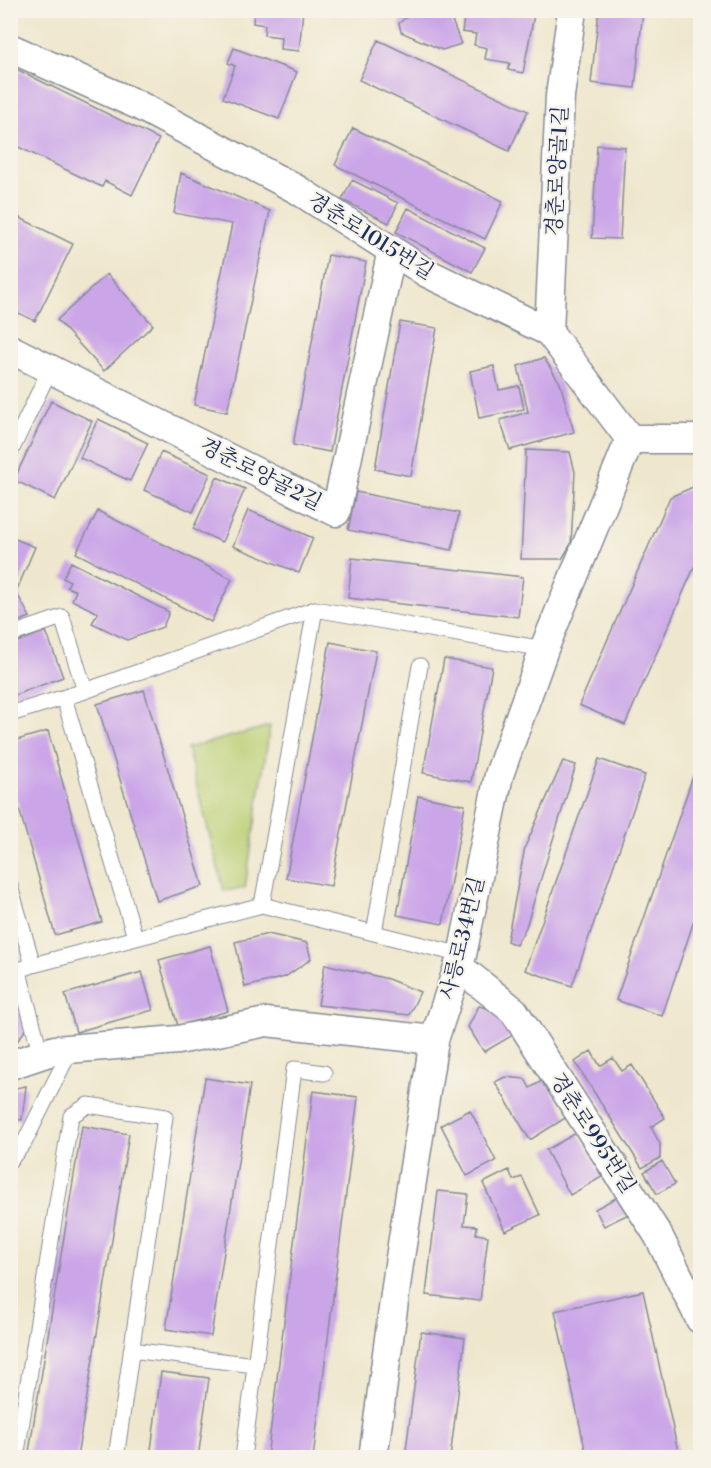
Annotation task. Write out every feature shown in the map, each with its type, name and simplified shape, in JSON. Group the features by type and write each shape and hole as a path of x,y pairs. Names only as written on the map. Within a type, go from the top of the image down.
{"street":[{"name":"경춘로양골1길","path":"549,332 560,96 572,10"},
{"name":"경춘로1015번길","path":"10,48 138,105 298,190 427,273 549,332 630,439"},
{"name":"경춘로양골2길","path":"10,349 336,512 392,250"},
{"path":"630,439 700,439"},
{"name":"사릉로34번길","path":"373,1458 399,1264 434,1040 460,961 499,775 543,649 630,439"},
{"name":"경춘로995번길","path":"460,961 514,1011 658,1235 700,1319"},
{"path":"10,1065 55,1050 178,1041 267,1022 434,1040"}],"lane":[{"path":"10,453 50,369"},
{"path":"262,905 315,609"},
{"path":"10,714 85,691 315,609 543,649"},
{"path":"10,635 62,617 85,691"},
{"path":"374,933 420,666"},
{"path":"64,698 135,937"},
{"path":"10,886 33,965"},
{"path":"41,1055 16,986 19,969 262,905 374,933 460,961"},
{"path":"10,1160 24,1143 71,1049"},
{"path":"243,1458 294,1069 324,1073"},
{"path":"16,1458 71,1116 88,1105 165,1117 116,1458"},
{"path":"131,1350 255,1365"}],"green space":[{"path":"270,726 245,888 224,891 187,748"}],"building":[{"path":"303,10 299,51 280,49 281,37 264,35 265,25 253,23 254,11"},
{"path":"416,10 448,10 461,44 442,50 401,32 399,23"},
{"path":"465,10 509,10 534,15 523,73 508,70 510,63 485,59 487,48 474,45 476,34 462,32"},
{"path":"599,10 643,10 635,88 591,83"},
{"path":"378,40 528,111 509,151 359,80"},
{"path":"234,48 297,72 279,119 223,98 235,66 228,63"},
{"path":"10,66 159,139 132,195 105,181 102,187 10,143"},
{"path":"353,128 503,201 485,239 335,165"},
{"path":"597,145 625,147 620,239 592,238"},
{"path":"181,173 270,211 227,412 194,405 232,224 174,213"},
{"path":"352,180 398,203 389,223 342,200"},
{"path":"408,208 485,248 472,272 396,232"},
{"path":"18,217 73,244 35,321 10,309 10,232"},
{"path":"328,255 366,262 330,452 293,445"},
{"path":"107,274 153,325 104,371 57,320"},
{"path":"400,322 437,328 411,476 375,469"},
{"path":"544,358 560,383 574,432 510,450 500,420 528,412 518,366"},
{"path":"494,366 499,390 519,386 524,409 479,418 470,371"},
{"path":"51,401 92,421 55,500 14,480"},
{"path":"98,419 148,443 130,481 80,458"},
{"path":"526,450 570,452 575,472 571,544 562,559 521,559"},
{"path":"161,452 210,474 193,512 144,490"},
{"path":"217,477 245,489 222,542 193,529"},
{"path":"700,484 700,554 625,725 579,705 670,497"},
{"path":"356,492 459,513 452,550 348,530"},
{"path":"248,510 313,538 299,573 233,546"},
{"path":"98,511 232,579 211,622 76,553"},
{"path":"10,537 35,547 16,592 30,617 10,625"},
{"path":"352,558 523,577 518,617 348,598"},
{"path":"71,562 169,612 163,627 127,640 92,623 98,613 72,600 76,591 67,587 70,581 63,578"},
{"path":"46,631 63,677 10,697 10,645"},
{"path":"330,642 376,651 331,886 286,878"},
{"path":"444,659 492,667 471,782 423,773"},
{"path":"144,690 203,886 157,901 97,704"},
{"path":"48,731 102,922 55,935 10,777 10,742"},
{"path":"599,759 645,775 572,986 525,970"},
{"path":"563,761 576,765 526,927 516,945 507,941 525,847"},
{"path":"693,776 700,779 700,903 662,1016 616,1000"},
{"path":"418,796 465,805 443,924 397,915"},
{"path":"268,934 307,943 311,959 285,977 245,987 235,942"},
{"path":"210,946 228,1011 178,1026 159,960"},
{"path":"325,964 388,979 420,992 409,1015 318,1005"},
{"path":"142,972 153,1010 76,1032 65,994"},
{"path":"479,1006 508,1014 518,1032 484,1052 468,1027"},
{"path":"23,1007 29,1025 10,1048 10,1009"},
{"path":"591,1051 600,1066 613,1058 622,1071 632,1065 665,1118 651,1127 660,1144 660,1158 642,1168 575,1062"},
{"path":"505,1077 525,1079 530,1088 545,1079 567,1117 530,1140 495,1082"},
{"path":"205,1078 250,1085 211,1336 166,1329"},
{"path":"26,1086 22,1120 10,1119 10,1089"},
{"path":"313,1091 358,1097 313,1458 267,1458"},
{"path":"470,1110 496,1161 467,1176 441,1125"},
{"path":"82,1126 129,1134 77,1458 28,1458"},
{"path":"578,1132 602,1177 570,1195 546,1150"},
{"path":"662,1161 675,1184 657,1194 644,1172"},
{"path":"509,1170 513,1180 522,1177 540,1215 505,1231 483,1183"},
{"path":"438,1191 468,1194 464,1225 477,1226 476,1234 488,1236 480,1301 426,1295"},
{"path":"625,1193 635,1211 604,1226 595,1209"},
{"path":"643,1291 679,1456 675,1458 587,1458 555,1311"},
{"path":"421,1332 465,1338 450,1458 405,1458"},
{"path":"161,1372 209,1378 198,1458 150,1458"}]}
